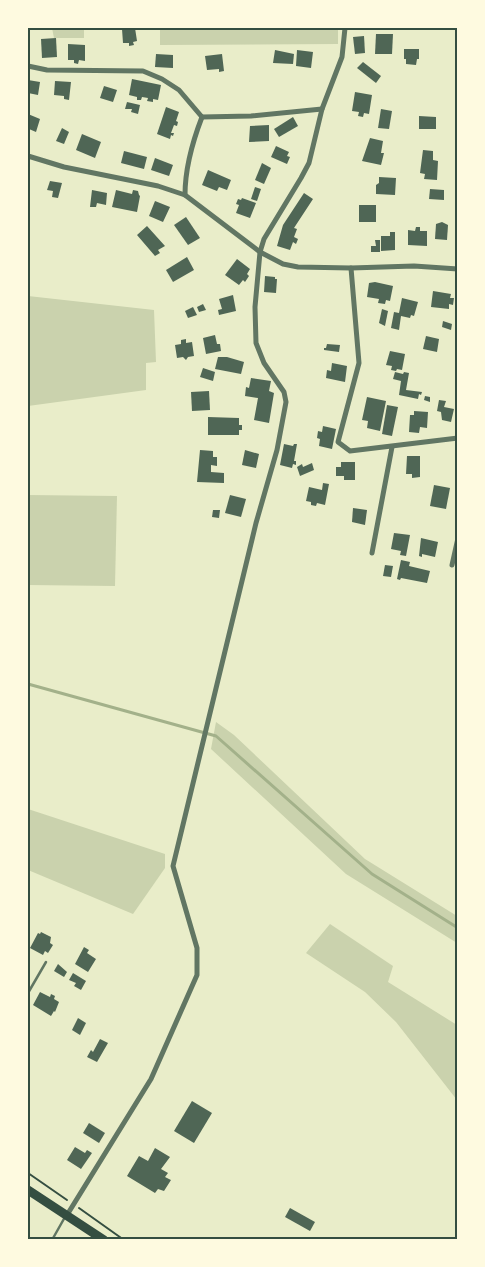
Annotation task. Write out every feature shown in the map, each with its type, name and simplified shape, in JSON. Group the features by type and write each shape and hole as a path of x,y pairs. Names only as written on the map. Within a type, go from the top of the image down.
{"highway":[{"path":"28,1190 104,1240"}],"street":[{"path":"67,1215 150,1079 197,975 197,948 173,866 256,523 277,450 286,402 284,392 264,363 256,343 254,306 260,252 264,239 306,171 322,110 342,57 345,28"},
{"path":"28,66 47,70 143,71 162,79 179,90 202,117"},
{"path":"202,117 251,116 322,110"},
{"path":"185,195 185,173 202,117"},
{"path":"28,156 72,169 158,186 185,195 260,252 283,264 351,268 414,266 458,269"},
{"path":"351,268 358,364 338,442 350,451 458,438"},
{"path":"372,553 392,447"},
{"path":"452,565 458,538"}],"lane":[{"path":"28,993 46,962"},
{"path":"52,1240 67,1215"}],"green space":[{"path":"52,28 84,28 84,38 54,38"},
{"path":"160,28 338,28 338,44 160,45"},
{"path":"28,296 154,310 156,362 146,363 146,390 28,406"},
{"path":"28,495 117,496 115,586 28,585"},
{"path":"216,722 234,735 365,859 457,916 457,943 346,874 211,749"},
{"path":"28,809 165,854 165,868 133,914 28,870"},
{"path":"330,924 393,966 388,982 457,1025 457,1100 396,1022 365,992 306,953"}],"building":[{"path":"135,28 137,41 133,42 134,45 129,46 129,43 123,43 122,29"},
{"path":"376,34 393,34 392,54 375,54"},
{"path":"364,36 365,53 355,54 353,37"},
{"path":"56,38 57,57 42,58 41,39"},
{"path":"68,44 85,45 85,61 79,60 78,64 74,63 74,60 68,60"},
{"path":"404,49 419,49 419,59 417,59 416,65 406,64"},
{"path":"275,50 294,54 293,64 273,63"},
{"path":"297,50 313,52 311,68 296,66"},
{"path":"156,54 173,55 173,68 155,67"},
{"path":"222,54 224,71 219,72 219,69 207,70 205,56"},
{"path":"363,62 381,76 376,83 357,68"},
{"path":"132,79 161,85 158,100 153,99 153,102 147,101 148,98 142,97 141,100 137,100 137,97 129,95"},
{"path":"28,80 40,82 38,95 28,93"},
{"path":"55,81 71,82 69,100 64,99 64,96 54,95"},
{"path":"104,86 117,90 113,102 100,98"},
{"path":"355,92 372,95 369,114 364,113 363,117 358,116 359,112 352,111"},
{"path":"127,102 140,105 138,114 131,112 132,109 125,109"},
{"path":"166,107 179,112 176,121 178,122 177,126 174,125 171,133 174,133 170,139 157,134"},
{"path":"381,109 392,111 389,129 378,128"},
{"path":"28,114 40,119 36,132 29,129 28,132"},
{"path":"419,116 436,117 436,129 419,129"},
{"path":"293,117 298,126 279,137 274,129"},
{"path":"269,125 269,141 249,142 250,126"},
{"path":"62,128 69,132 64,144 56,141"},
{"path":"82,134 101,142 95,158 76,150"},
{"path":"370,138 383,141 381,153 384,153 381,165 362,161"},
{"path":"276,146 289,152 287,156 290,157 287,164 271,157"},
{"path":"423,150 433,151 433,160 438,161 437,180 424,179 425,174 420,173"},
{"path":"124,151 147,157 144,169 121,163"},
{"path":"155,158 173,165 169,176 151,170"},
{"path":"262,163 271,168 264,184 255,180"},
{"path":"208,170 231,180 227,190 219,187 217,191 202,185"},
{"path":"379,177 396,178 395,195 376,194 376,185 379,183"},
{"path":"50,181 62,183 58,198 52,197 53,191 47,190"},
{"path":"255,187 261,189 257,201 251,199"},
{"path":"430,189 444,190 444,200 429,199"},
{"path":"92,190 107,193 106,205 97,203 96,207 90,207"},
{"path":"116,190 132,194 133,190 138,191 140,196 137,212 112,207"},
{"path":"304,193 313,199 294,228 297,229 294,237 298,239 296,244 293,242 290,250 277,246 283,225"},
{"path":"242,198 256,203 250,218 236,213 239,205 236,204 238,199 241,200"},
{"path":"155,201 170,207 163,222 149,216"},
{"path":"359,205 376,205 376,222 359,222"},
{"path":"186,217 200,238 188,245 174,225"},
{"path":"442,222 448,225 447,240 435,239 436,224"},
{"path":"147,226 165,246 158,250 160,253 155,256 137,235"},
{"path":"416,227 420,227 420,231 427,231 427,246 408,245 408,230 415,231"},
{"path":"390,232 395,232 395,250 381,251 381,236 390,236"},
{"path":"375,240 380,240 380,252 371,252 371,246 376,246"},
{"path":"187,257 194,270 173,282 166,270"},
{"path":"237,259 250,269 247,274 249,276 245,282 243,280 239,285 225,275"},
{"path":"265,276 277,279 276,293 264,292"},
{"path":"375,282 393,286 390,301 386,300 385,304 378,303 379,299 367,297 369,283"},
{"path":"433,291 451,294 450,298 454,298 453,305 449,304 449,309 431,307"},
{"path":"233,295 236,311 219,315 218,310 222,309 219,299"},
{"path":"402,298 418,302 414,316 411,315 410,318 401,316 399,330 391,328 394,312 399,313"},
{"path":"203,304 206,310 199,312 197,307"},
{"path":"193,307 197,315 188,318 185,311"},
{"path":"382,309 388,311 385,326 379,323"},
{"path":"443,321 452,324 451,330 442,327"},
{"path":"215,335 217,344 220,344 221,351 206,354 203,338"},
{"path":"426,336 439,339 437,352 423,349"},
{"path":"186,339 186,343 192,342 194,356 188,357 186,360 183,357 177,358 175,345 181,344 181,340"},
{"path":"327,344 340,345 339,352 324,350"},
{"path":"390,351 405,354 402,370 391,370 392,366 386,365"},
{"path":"218,357 227,357 244,362 241,374 215,369"},
{"path":"332,363 347,366 345,382 326,378 327,370 331,371"},
{"path":"203,368 215,372 213,381 200,377"},
{"path":"395,372 409,373 406,390 422,392 421,395 419,394 418,399 399,395 401,381 393,379"},
{"path":"251,378 271,381 269,391 274,393 269,423 254,420 258,398 245,396 246,387 249,388"},
{"path":"209,391 210,410 192,411 191,392"},
{"path":"425,396 430,397 430,402 424,400"},
{"path":"367,397 386,401 380,431 367,428 368,421 362,420"},
{"path":"439,400 446,401 444,407 454,409 451,422 442,420 441,412 437,411"},
{"path":"387,405 398,407 392,436 382,434"},
{"path":"414,411 428,412 427,428 420,427 419,433 409,432 410,415 414,415"},
{"path":"208,417 239,418 239,425 242,425 242,430 239,430 239,435 208,435"},
{"path":"323,426 336,429 332,449 319,446 318,431 322,432"},
{"path":"284,444 293,446 297,444 294,461 296,461 296,465 293,464 292,468 280,465"},
{"path":"200,450 213,451 213,457 217,457 217,466 211,465 211,472 224,473 224,483 197,482"},
{"path":"245,450 259,454 256,468 242,465"},
{"path":"407,456 420,456 420,477 412,478 412,474 406,474"},
{"path":"341,462 355,462 355,480 344,480 344,476 336,476 336,467 341,467"},
{"path":"312,463 314,470 300,476 297,467 302,464 303,467"},
{"path":"323,483 329,484 325,505 317,503 316,506 311,505 311,502 306,501 309,487 322,490"},
{"path":"434,485 450,488 446,509 430,506"},
{"path":"230,495 246,499 241,517 225,513"},
{"path":"353,508 367,510 365,525 352,522"},
{"path":"213,510 220,510 219,518 212,517"},
{"path":"394,533 410,535 406,556 400,555 401,551 391,549"},
{"path":"421,538 438,542 435,557 422,554 422,557 419,556"},
{"path":"401,560 410,562 409,566 430,571 427,583 401,578 400,580 397,579"},
{"path":"385,565 393,566 391,577 383,576"},
{"path":"41,932 51,937 50,943 53,945 48,953 45,951 43,955 30,948 38,933 40,934"},
{"path":"84,947 89,950 87,953 96,959 88,972 75,964"},
{"path":"58,964 67,972 64,977 54,971"},
{"path":"73,973 86,981 81,990 74,986 76,983 69,980"},
{"path":"40,992 50,997 51,994 55,996 54,999 59,1002 51,1016 33,1005"},
{"path":"78,1018 86,1023 80,1035 72,1030"},
{"path":"100,1039 108,1043 97,1062 87,1057 91,1050 93,1052"},
{"path":"192,1101 212,1113 194,1143 174,1131"},
{"path":"89,1123 105,1133 99,1143 83,1133"},
{"path":"75,1147 85,1153 87,1150 92,1153 81,1169 67,1160"},
{"path":"155,1148 170,1157 161,1169 168,1173 165,1177 171,1180 164,1191 158,1189 155,1193 127,1176 139,1156 148,1161"},
{"path":"290,1208 315,1222 310,1231 285,1217"}],"waterway":[{"path":"28,684 216,736 372,874 458,928"}]}
